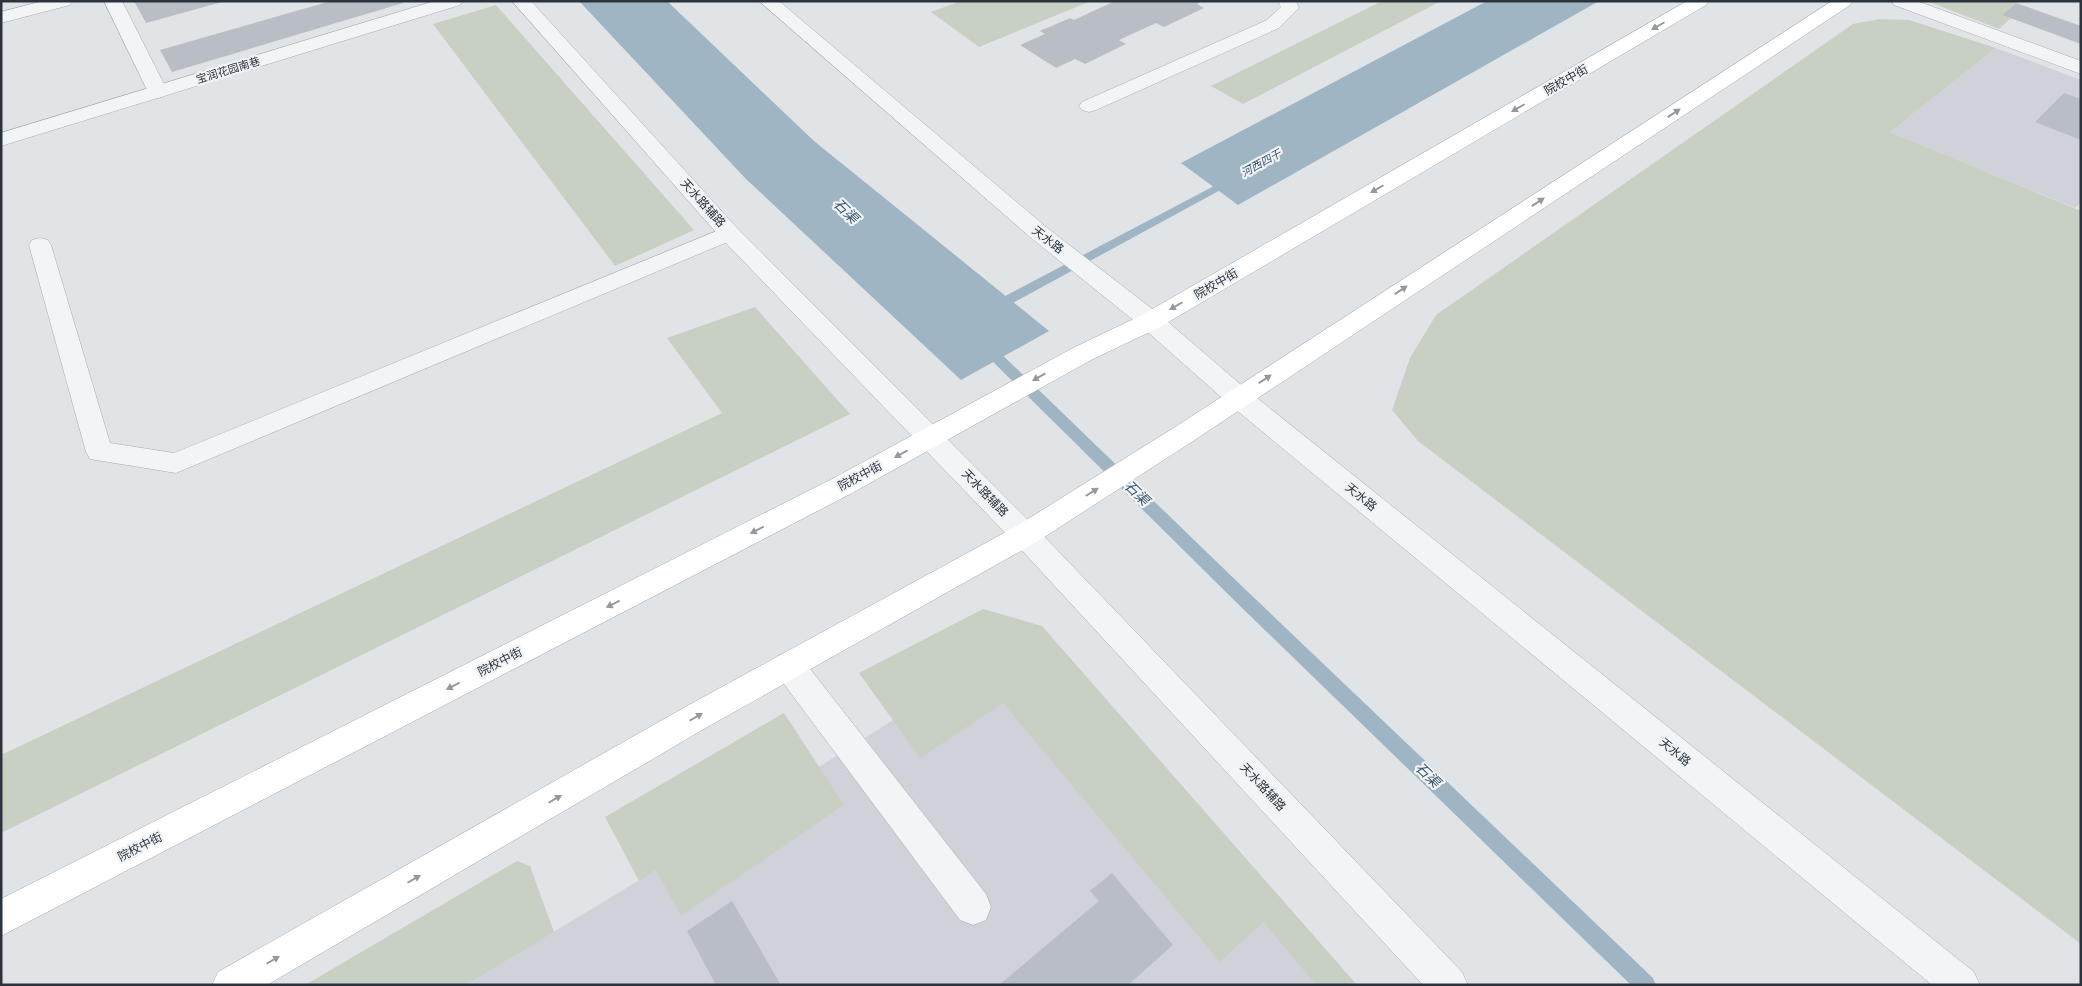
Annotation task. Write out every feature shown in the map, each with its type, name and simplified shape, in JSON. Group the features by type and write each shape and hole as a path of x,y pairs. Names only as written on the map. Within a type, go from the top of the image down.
{"main road":[{"name":"院校中街","path":"1,918 842,486 1082,354 1151,321 1700,1"},
{"path":"231,985 681,726 1038,526 1181,436 1844,1"}],"street":[{"path":"1,18 64,1"},
{"path":"114,1 158,92"},
{"name":"宝润花园南巷","path":"1,140 454,1"},
{"name":"天水路辅路","path":"521,1 729,232 930,438 1038,526 1449,985"},
{"name":"天水路","path":"768,1 1038,232 1151,321 1238,397 1960,985"},
{"path":"1089,106 1273,24 1290,8 1287,1"},
{"path":"1900,1 2081,68"},
{"path":"40,245 99,452 176,463 729,232"},
{"path":"789,666 973,907"}],"shaded area":[{"path":"1996,48 2081,80 2081,202 2075,208 1890,132"},
{"path":"1021,639 1317,985 466,985 656,870"}],"green space":[{"path":"961,1 1091,1 979,47 931,12"},
{"path":"1382,1 1441,1 1243,104 1211,86"},
{"path":"1927,1 2018,1 2002,15 2011,18 1999,29"},
{"path":"496,5 694,230 615,266 433,24"},
{"path":"1880,19 1909,20 1996,48 1890,132 2081,211 2081,944 1418,441 1392,410 1410,358 1436,315 1853,24"},
{"path":"755,307 850,414 1,833 1,755 722,413 667,338"},
{"path":"983,609 1042,626 1357,985 1316,985 1263,922 1220,962 1003,703 920,758 859,673"},
{"path":"784,713 844,805 681,916 656,870 639,881 605,817"},
{"path":"517,861 530,866 554,932 466,985 305,985"}],"water":[{"path":"579,1 667,1 814,141 1049,331 961,380 746,179"},
{"path":"1487,1 1599,1 1238,205 1181,163"}],"building":[{"path":"134,1 222,1 222,2 146,23"},
{"path":"331,1 402,1 403,3 172,72 160,50"},
{"path":"1115,1 1202,1 1197,4 1204,8 1164,27 1156,23 1119,40 1126,44 1085,64 1075,59 1056,68 1020,45 1045,34 1040,31 1070,18 1074,20"},
{"path":"2016,3 2081,26 2081,44 2002,15"},
{"path":"2064,93 2081,99 2081,140 2035,122"},
{"path":"1112,873 1173,945 1128,985 999,985 1099,901 1090,891"},
{"path":"732,901 781,985 716,985 687,931"}],"waterway":[{"name":"河西四干","path":"993,308 1233,179"},
{"name":"石渠","path":"984,345 1242,597 1646,985"}]}
